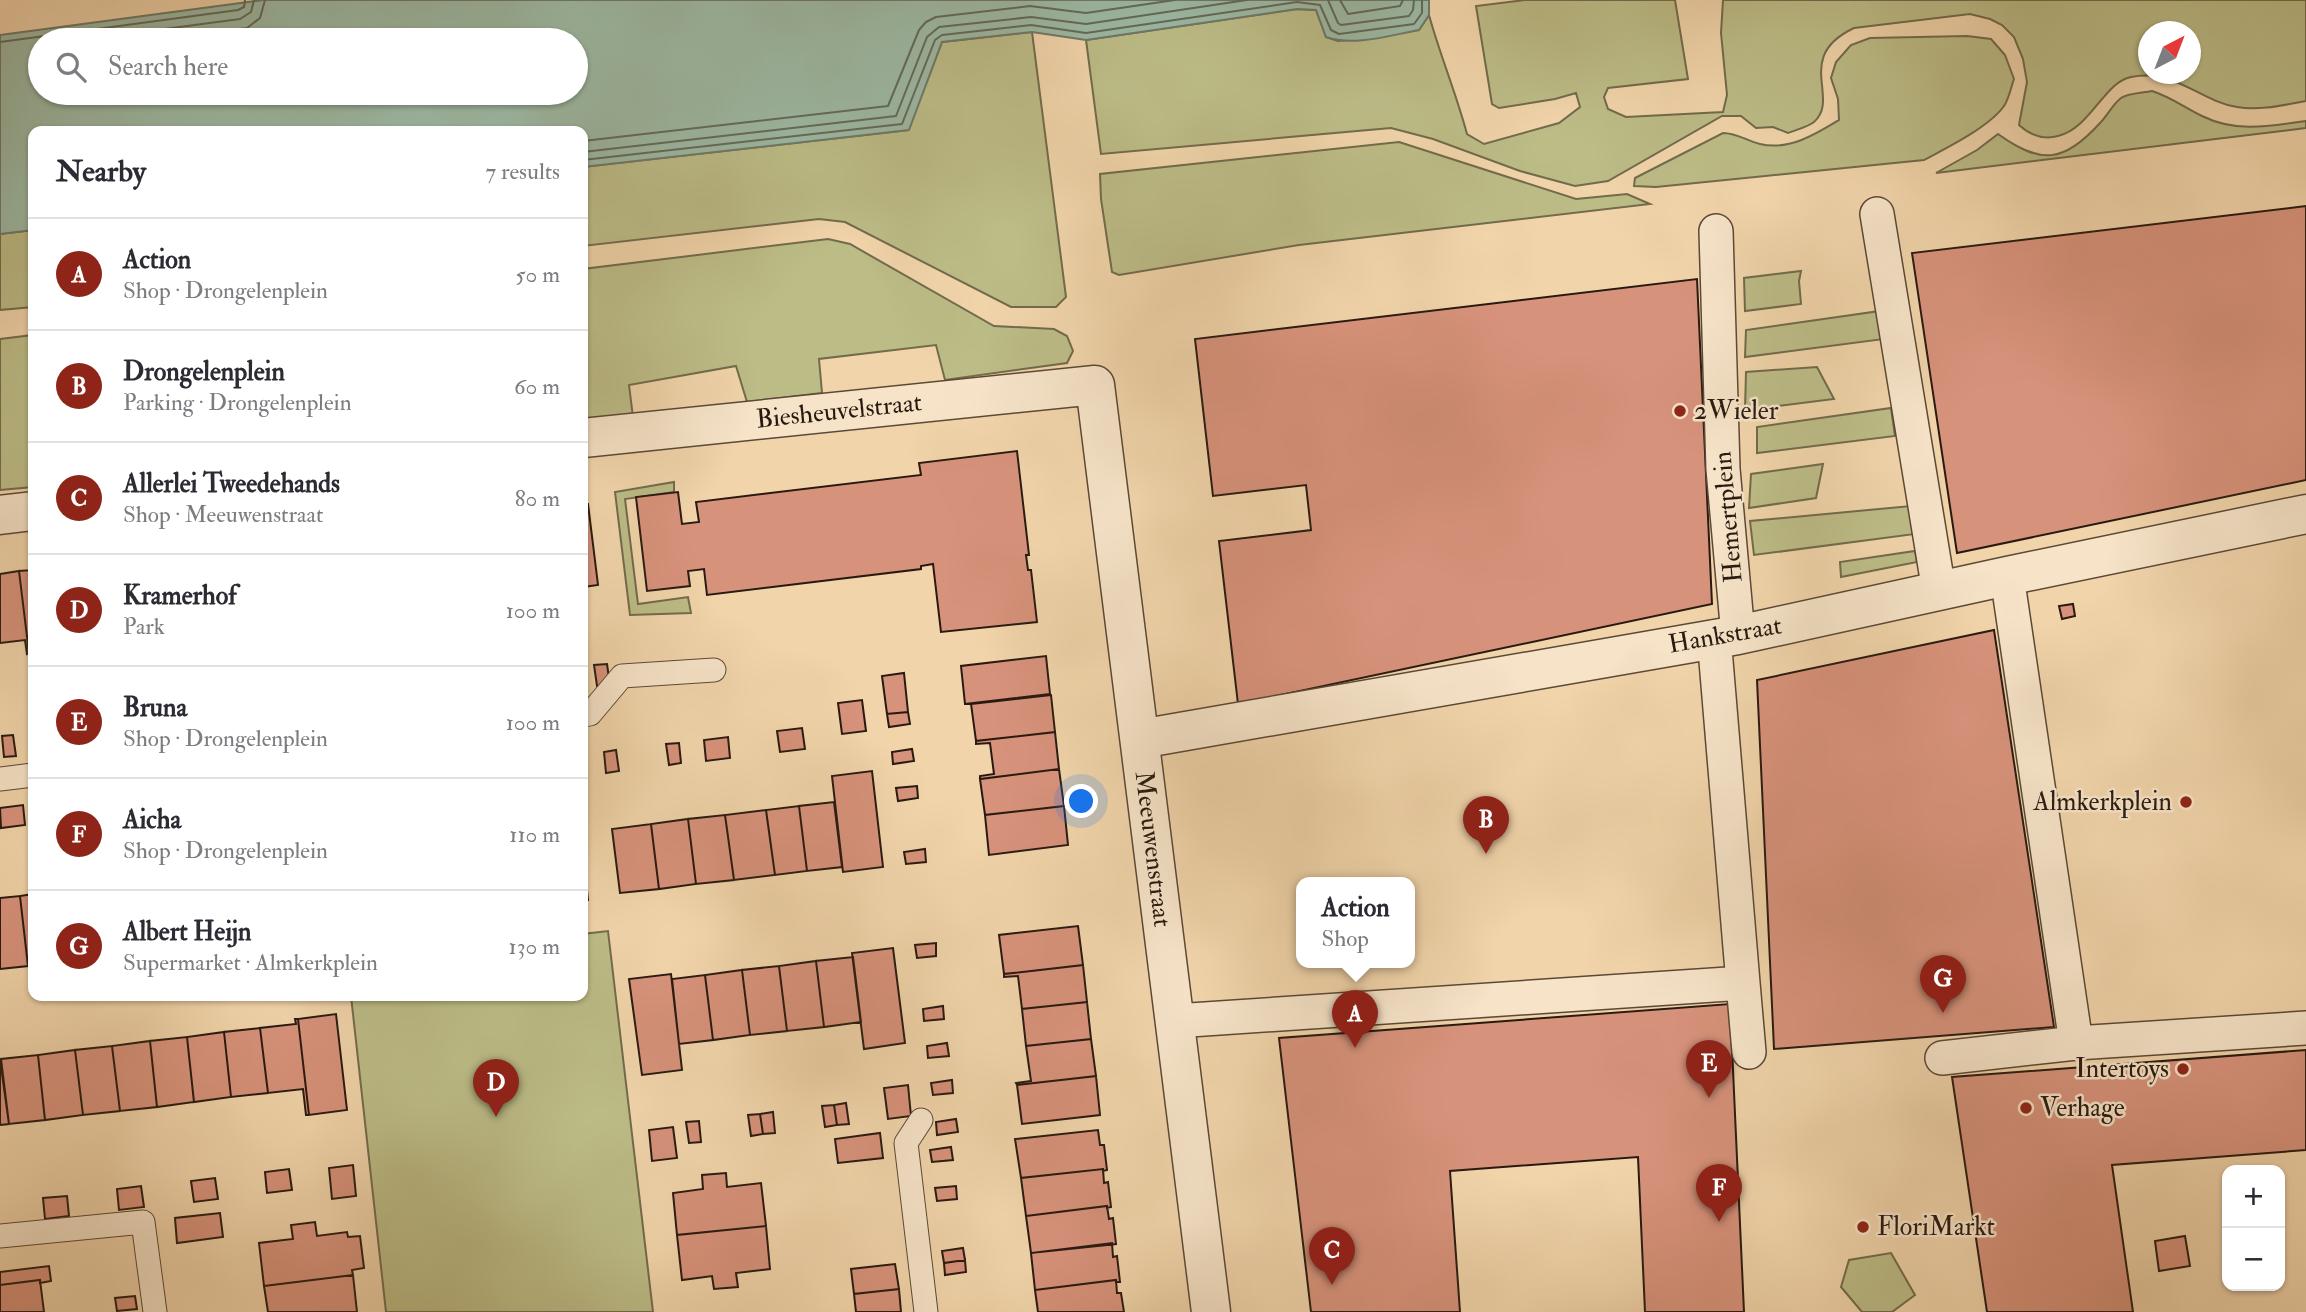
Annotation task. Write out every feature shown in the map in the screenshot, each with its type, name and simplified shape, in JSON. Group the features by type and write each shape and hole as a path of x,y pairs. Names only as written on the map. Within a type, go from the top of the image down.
{"street":[{"path":"1877,214 1939,591"},
{"name":"Hemertplein","path":"1716,231 1726,636 1743,983 1749,1052"},
{"name":"Biesheuvelstraat","path":"588,437 1095,385"},
{"name":"Meeuwenstraat","path":"1095,385 1211,1312"},
{"path":"0,515 28,512"},
{"name":"Hankstraat","path":"1140,739 1726,636 2306,514"},
{"path":"2007,576 2076,1043"},
{"path":"1175,1021 1743,983"},
{"path":"1942,1058 2076,1043 2306,1028"}],"lane":[{"path":"588,714 622,676 714,670"},
{"path":"0,779 28,776"},
{"path":"921,1120 906,1143 926,1312"},
{"path":"0,1236 143,1222 155,1312"}],"green space":[{"path":"1525,0 1675,0 1688,79 1608,88 1604,97 1608,109 1626,117 1723,112 1727,95 1721,33 1723,0 2306,0 2306,101 2246,108 2211,99 2180,84 2201,84 2201,21 2138,21 2138,76 2121,81 2113,87 2080,124 2070,131 2052,137 2037,136 2019,125 2027,82 2023,59 2014,37 2002,25 1970,14 1854,28 1836,39 1826,52 1822,64 1821,112 1811,124 1788,133 1773,127 1756,128 1741,116 1722,116 1608,181 1575,186 1520,171 1433,139 1391,128 1101,154 1086,40 1297,9 1316,10 1326,37 1338,41 1419,30 1429,15 1467,134 1484,144 1559,123 1580,107 1576,93 1499,108 1492,104 1476,6"},
{"path":"1032,32 1066,297 1056,307 1011,307 845,222 819,219 588,245 588,166 908,130 942,42"},
{"path":"1967,36 1991,39 2005,55 2014,79 2009,96 2004,106 1988,122 1924,160 1656,187 1634,186 1635,178 1723,133 1760,144 1781,145 1802,140 1839,120 1838,99 1831,78 1836,62 1851,45 1870,38"},
{"path":"2152,91 2202,116 2228,125 2253,127 2306,121 2306,128 1936,173 1977,150 1998,134 2027,151 2040,155 2063,152 2087,136 2121,98"},
{"path":"1399,142 1576,199 1627,194 1650,204 1299,245 1119,275 1112,272 1100,174"},
{"path":"28,231 28,307 0,310 0,234"},
{"path":"828,239 850,244 994,326 1054,329 1067,336 1073,351 1067,363 945,380 936,345 819,359 822,393 747,402 736,366 629,385 633,417 588,423 588,268"},
{"path":"1801,271 1801,304 1745,311 1744,278"},
{"path":"1880,311 1884,339 1745,357 1746,330"},
{"path":"28,336 28,487 0,490 0,339"},
{"path":"1817,367 1834,399 1745,410 1746,372"},
{"path":"1891,408 1895,436 1757,453 1757,427"},
{"path":"1823,464 1816,498 1749,508 1751,474"},
{"path":"674,482 674,492 625,499 638,604 688,597 691,613 630,615 615,492"},
{"path":"1911,506 1915,534 1754,555 1750,521"},
{"path":"1915,551 1917,562 1841,577 1840,562"},
{"path":"608,931 653,1312 386,1312 352,1001 588,1001 588,933"},
{"path":"1891,1253 1915,1295 1892,1312 1862,1312 1841,1287 1849,1260"}],"water":[{"path":"263,0 1429,0 1429,15 1419,30 1360,40 1326,37 1316,10 1297,9 1086,40 1032,32 942,42 909,130 588,166 588,126 28,126 28,231 0,234 0,35 28,31 28,105 588,105 588,28 53,28"}],"building":[{"path":"2306,206 2306,480 1957,553 1912,253"},
{"path":"1697,279 1712,604 1238,704 1219,541 1311,530 1306,485 1213,496 1195,339"},
{"path":"1017,451 1029,555 1026,555 1028,570 1031,570 1037,622 941,632 933,564 921,566 921,569 707,595 704,569 688,571 690,586 647,591 636,497 678,492 682,524 699,522 696,502 921,475 919,463"},
{"path":"588,504 598,585 588,586"},
{"path":"28,570 28,645 19,571"},
{"path":"19,571 27,654 25,640 0,643 0,574"},
{"path":"2073,604 2075,616 2062,619 2059,606"},
{"path":"1994,630 2054,1027 1774,1049 1757,680"},
{"path":"1046,656 1050,694 965,704 961,666"},
{"path":"607,664 610,685 597,686 594,665"},
{"path":"904,673 908,712 887,714 882,676"},
{"path":"1051,695 1055,732 976,741 971,704"},
{"path":"862,700 866,731 842,734 838,703"},
{"path":"908,712 910,724 889,727 887,714"},
{"path":"802,728 805,749 780,752 777,731"},
{"path":"1055,732 1059,769 980,779 980,776 994,774 990,743 976,744 976,741"},
{"path":"13,735 16,756 4,757 2,736"},
{"path":"728,737 730,758 706,761 704,740"},
{"path":"679,743 681,763 669,765 666,744"},
{"path":"912,749 914,761 893,764 892,752"},
{"path":"616,750 619,771 606,773 604,752"},
{"path":"1059,769 1064,806 985,815 980,779"},
{"path":"872,771 883,867 843,872 832,776"},
{"path":"917,786 918,798 898,801 896,788"},
{"path":"834,802 842,867 807,871 799,806"},
{"path":"23,805 25,825 1,828 0,808"},
{"path":"799,806 807,871 775,875 766,810"},
{"path":"1064,806 1068,845 989,855 985,815"},
{"path":"766,810 775,875 734,880 725,815"},
{"path":"725,815 734,880 696,884 688,819"},
{"path":"688,819 696,884 659,889 651,824"},
{"path":"651,824 659,889 620,893 612,829"},
{"path":"925,849 926,862 906,864 904,852"},
{"path":"28,895 28,966 20,896"},
{"path":"20,896 28,966 0,969 0,898"},
{"path":"1078,926 1083,965 1004,974 999,935"},
{"path":"936,943 936,956 917,958 915,945"},
{"path":"893,948 905,1043 864,1049 852,953"},
{"path":"853,957 861,1022 824,1027 816,961"},
{"path":"816,961 824,1027 787,1031 779,966"},
{"path":"1083,965 1087,1002 1022,1009 1018,976 1004,977 1004,974"},
{"path":"779,966 787,1031 750,1035 742,970"},
{"path":"742,970 750,1035 713,1040 705,975"},
{"path":"671,974 682,1070 642,1075 629,979"},
{"path":"705,975 713,1040 679,1044 672,979"},
{"path":"1087,1002 1091,1039 1026,1046 1022,1009"},
{"path":"1730,1004 1744,1312 1645,1312 1638,1157 1450,1171 1460,1312 1311,1312 1279,1038"},
{"path":"943,1006 944,1019 924,1021 923,1009"},
{"path":"336,1014 347,1110 309,1115 298,1019"},
{"path":"295,1019 298,1019 309,1115 306,1115 303,1089 268,1093 260,1028 296,1024"},
{"path":"260,1028 268,1093 231,1097 224,1032"},
{"path":"224,1032 231,1097 194,1102 187,1037"},
{"path":"187,1037 194,1102 157,1107 150,1041"},
{"path":"1091,1039 1096,1076 1017,1085 1016,1083 1031,1081 1026,1046"},
{"path":"150,1041 157,1107 120,1111 112,1046"},
{"path":"947,1043 949,1056 928,1058 927,1046"},
{"path":"112,1046 120,1111 83,1115 75,1050"},
{"path":"75,1050 83,1115 45,1120 38,1055"},
{"path":"2306,1050 2306,1150 2112,1165 2133,1312 1987,1312 1952,1077"},
{"path":"38,1055 45,1120 9,1124 1,1059"},
{"path":"0,1059 9,1124 0,1125"},
{"path":"1096,1076 1100,1115 1022,1124 1017,1085"},
{"path":"952,1080 953,1093 933,1095 931,1083"},
{"path":"908,1085 911,1116 888,1119 884,1088"},
{"path":"846,1103 849,1124 837,1125 834,1105"},
{"path":"834,1105 837,1125 825,1127 822,1106"},
{"path":"773,1112 775,1133 763,1134 760,1114"},
{"path":"760,1114 763,1134 751,1136 748,1115"},
{"path":"956,1119 958,1132 937,1135 936,1122"},
{"path":"699,1121 701,1142 689,1143 686,1122"},
{"path":"673,1127 677,1158 652,1161 649,1130"},
{"path":"1098,1130 1100,1145 1104,1145 1107,1170 1021,1178 1015,1139"},
{"path":"880,1133 883,1158 838,1163 835,1139"},
{"path":"951,1147 953,1160 932,1162 930,1150"},
{"path":"353,1165 356,1196 332,1199 329,1168"},
{"path":"289,1169 292,1190 267,1193 265,1172"},
{"path":"1103,1169 1104,1183 1108,1182 1111,1207 1026,1216 1021,1178"},
{"path":"726,1173 727,1187 761,1183 766,1226 677,1235 673,1193 703,1189 702,1175"},
{"path":"215,1178 218,1199 194,1202 191,1181"},
{"path":"141,1186 144,1207 119,1210 117,1189"},
{"path":"956,1186 957,1199 937,1201 935,1188"},
{"path":"67,1196 69,1216 45,1219 43,1198"},
{"path":"1107,1206 1109,1219 1113,1218 1116,1244 1031,1253 1026,1216"},
{"path":"220,1213 223,1237 177,1243 175,1218"},
{"path":"315,1222 317,1236 347,1232 348,1237 360,1236 364,1268 352,1270 353,1275 264,1286 259,1243 293,1239 291,1225"},
{"path":"766,1226 770,1269 736,1273 738,1287 714,1289 712,1276 682,1280 677,1235"},
{"path":"2185,1236 2190,1266 2159,1271 2155,1241"},
{"path":"1112,1243 1113,1257 1117,1256 1120,1282 1116,1280 1035,1290 1031,1253"},
{"path":"963,1248 965,1260 944,1263 942,1251"},
{"path":"965,1260 966,1272 945,1275 944,1263"},
{"path":"895,1264 899,1289 854,1294 851,1269"},
{"path":"49,1266 51,1281 0,1285 0,1272"},
{"path":"353,1275 357,1312 268,1312 264,1286"},
{"path":"40,1280 44,1312 0,1312 0,1285"},
{"path":"1116,1280 1117,1293 1121,1293 1124,1312 1038,1312 1035,1290"},
{"path":"899,1289 901,1312 856,1312 854,1294"},
{"path":"135,1296 137,1309 117,1311 115,1298"}],"place":[{"name":"2Wieler","path":"1680,411"},
{"name":"Almkerkplein","path":"2186,802"},
{"name":"Drongelenplein","path":"1486,854"},
{"name":"Albert Heijn","path":"1943,1013"},
{"name":"Action","path":"1355,1048"},
{"name":"Intertoys","path":"2183,1069"},
{"name":"Bruna","path":"1709,1098"},
{"name":"Verhage","path":"2026,1108"},
{"name":"Kramerhof","path":"496,1117"},
{"name":"Aicha","path":"1719,1222"},
{"name":"FloriMarkt","path":"1863,1227"},
{"name":"Allerlei Tweedehands","path":"1332,1285"}]}
